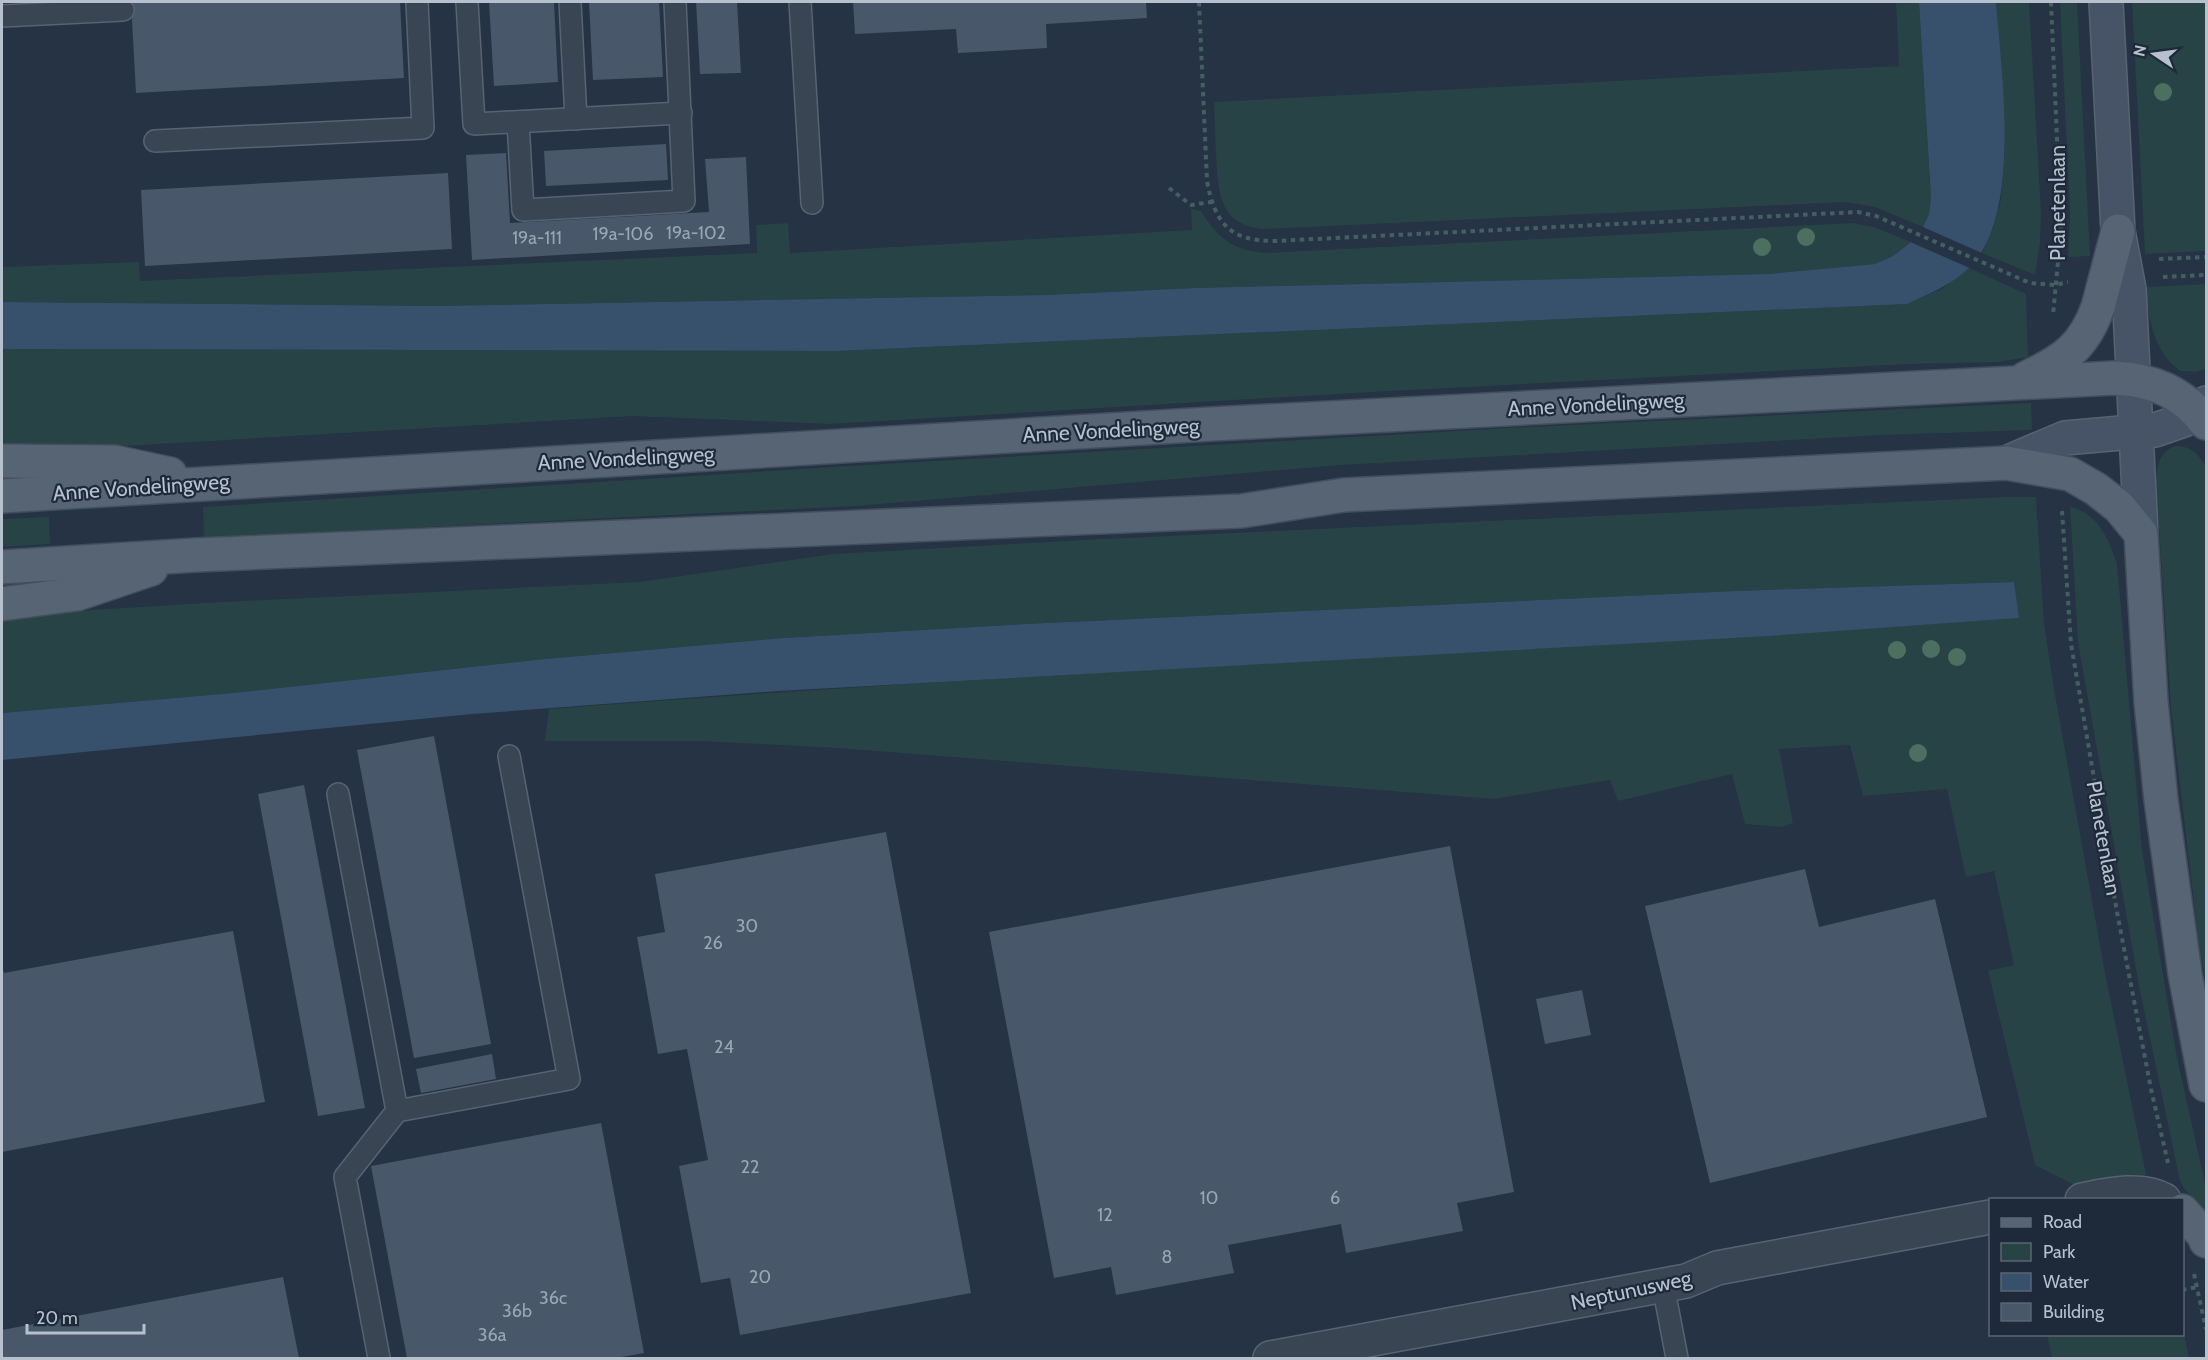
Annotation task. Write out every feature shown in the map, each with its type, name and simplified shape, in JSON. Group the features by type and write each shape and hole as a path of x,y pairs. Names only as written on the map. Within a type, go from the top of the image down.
{"main road":[{"path":"2106,2 2118,231 2129,289 2151,702 2185,974 2206,1085"},
{"path":"2016,382 2056,363 2070,354 2081,341 2094,318 2118,231"},
{"name":"Anne Vondelingweg","path":"2,495 1198,424 2016,382 2133,379 2164,388 2203,412"},
{"path":"2006,463 2065,438 2155,430 2203,412"},
{"path":"2,461 114,462 210,482"},
{"path":"2,567 196,555 1241,511 1344,495 2006,463 2070,474 2096,489 2119,507 2141,534"},
{"path":"2,604 77,594 196,555"},
{"path":"2184,1213 2204,1235 2206,1241"}],"street":[{"path":"2091,1198 2150,1194 2159,1198"},
{"name":"Neptunusweg","path":"1270,1359 1368,1350 1686,1281 1716,1268 1989,1217"}],"lane":[{"path":"155,141 423,128 417,2"},
{"path":"467,2 474,124 681,113"},
{"path":"570,2 576,119"},
{"path":"518,122 523,210 684,201 675,2"},
{"path":"800,2 812,203"},
{"path":"2,16 123,10"},
{"path":"379,1359 345,1177 397,1111 569,1079 509,756"},
{"path":"338,794 397,1111"},
{"path":"1663,1286 1677,1359"}],"path":[{"path":"1199,2 1207,181 1211,202 1217,215 1243,237 1257,241 1858,212 1876,216 2030,283 2055,285"},
{"name":"Planetenlaan","path":"2051,2 2061,206 2060,248 2053,310 2056,363"},
{"path":"1168,188 1191,205 1211,202"},
{"path":"2156,259 2206,257"},
{"name":"Planetenlaan","path":"2060,472 2071,644 2117,912 2151,1089 2169,1166"},
{"path":"2184,1290 2197,1287 2206,1329"}],"green space":[{"path":"1896,2 1919,2 1931,197 1929,214 1923,227 1875,207 1846,202 1262,229 1247,226 1237,220 1223,203 1218,180 1214,102 1899,66"},
{"path":"1996,2 2029,2 2041,212 2040,242 2035,275 1982,253 1993,228 2001,199 2005,150"},
{"path":"2060,2 2077,2 2090,256 2068,257 2070,214"},
{"path":"2132,2 2206,2 2206,251 2145,254"},
{"path":"1191,209 1201,211 1207,221 1228,242 1245,250 1267,253 1852,223 1874,227 1911,242 1893,256 1875,264 1768,274 1195,288 1046,295 434,306 2,302 2,267 139,262 140,281 757,253 756,225 788,223 790,253 1192,230"},
{"path":"1969,268 2026,294 2028,357 1998,362 1908,364 1371,392 830,424 633,416 56,450 2,449 2,349 836,351 1906,304 1942,289"},
{"path":"2206,284 2206,369 2196,372 2180,371 2171,363 2158,344 2148,310 2146,287"},
{"path":"2031,403 2032,430 1882,435 1341,465 856,506 204,538 203,507 865,465 1509,428"},
{"path":"2175,446 2193,451 2206,466 2206,982 2199,945 2171,708 2156,482 2158,465 2162,456"},
{"path":"2036,497 2044,624 2054,689 2105,973 2146,1174 2078,1187 2035,1165 1988,971 2014,965 1994,871 1966,877 1947,789 1863,796 1850,745 1779,749 1793,823 1781,827 1745,824 1732,774 1618,801 1610,780 1494,799 838,748 701,741 545,741 549,709 916,684 1651,642 2018,618 2014,582 1735,591 1025,624 783,638 545,659 233,693 2,713 2,619 92,610 222,602 640,582 833,554 1103,539"},
{"path":"2070,507 2088,515 2101,528 2117,564 2142,850 2177,1058 2206,1188 2206,1212 2180,1181 2139,986 2078,642"},
{"path":"49,517 50,544 2,547 2,519"},
{"path":"2184,1334 2189,1358 2052,1358 2047,1336 2184,1336"}],"water":[{"path":"1919,2 1996,2 2005,141 2003,179 1997,214 1986,244 1962,274 1940,289 1907,304 836,351 2,349 2,302 434,306 1046,295 1195,288 1768,274 1875,264 1893,256 1911,242 1923,227 1929,214 1931,197"},
{"path":"2014,582 2019,618 1768,636 778,691 472,714 2,760 2,713 233,693 545,659 783,638 1025,624 1735,591"}],"pier":[{"path":"1920,226 1984,254 1972,269 1908,241"}],"building":[{"path":"131,2 400,2 404,78 136,93"},
{"path":"489,2 554,2 558,82 494,86"},
{"path":"589,2 659,2 663,77 593,80"},
{"path":"696,2 737,2 741,73 700,74"},
{"path":"853,2 1146,2 1147,18 1046,24 1047,48 958,53 956,29 855,34"},
{"path":"666,144 668,180 546,186 544,151"},
{"path":"506,153 510,223 709,212 705,159 746,157 750,244 472,260 466,155"},
{"path":"448,173 452,249 145,266 141,190"},
{"path":"434,736 491,1044 414,1058 357,750"},
{"path":"304,785 365,1108 318,1116 258,794"},
{"path":"886,832 971,1293 740,1335 730,1278 701,1283 679,1166 708,1160 687,1049 658,1054 637,937 665,932 655,874"},
{"path":"1450,846 1514,1192 1457,1203 1463,1231 1346,1253 1341,1224 1228,1245 1234,1273 1116,1295 1111,1267 1054,1278 989,932"},
{"path":"1805,869 1819,927 1935,899 1987,1117 1710,1183 1645,906"},
{"path":"233,931 265,1102 2,1152 2,966 4,973"},
{"path":"1582,990 1591,1035 1545,1044 1536,999"},
{"path":"492,1054 496,1079 421,1093 416,1069"},
{"path":"601,1123 644,1353 616,1358 407,1358 371,1166"},
{"path":"283,1277 299,1358 2,1358 2,1330"}]}
